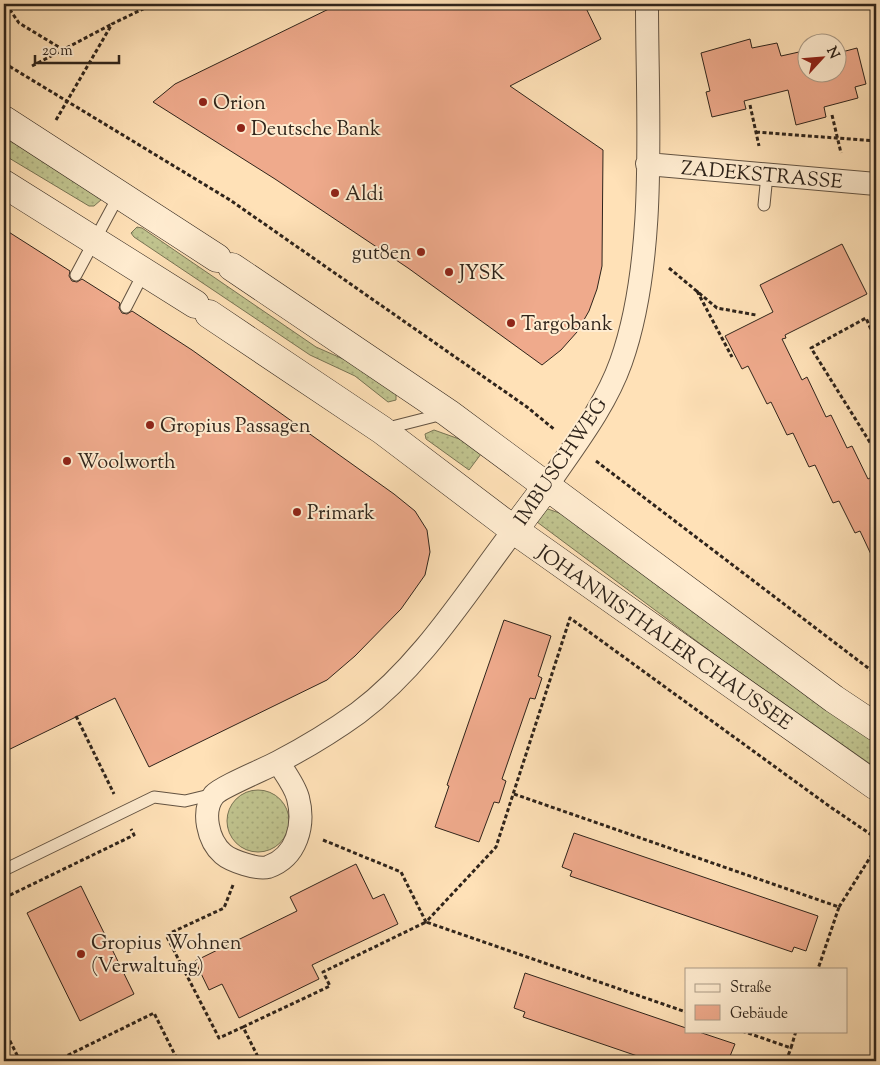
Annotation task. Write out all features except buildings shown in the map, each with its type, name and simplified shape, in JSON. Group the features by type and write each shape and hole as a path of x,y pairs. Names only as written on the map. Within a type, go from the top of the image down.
{"main road":[{"path":"4,120 225,262 448,412 826,693 876,727"},
{"name":"JOHANNISTHALER CHAUSSEE","path":"4,184 202,309 382,430 514,530 876,786"},
{"name":"IMBUSCHWEG","path":"514,530 547,486"}],"street":[{"name":"IMBUSCHWEG","path":"547,486 597,413 621,363 636,305 645,238 647,4"},
{"name":"ZADEKSTRASSE","path":"647,164 876,184"},
{"name":"IMBUSCHWEG","path":"214,794 278,762 360,712 401,674 433,637 514,530"},
{"path":"214,794 208,808 209,834 223,854 261,869 274,865 293,848 300,831 301,817 298,797 278,762"}],"lane":[{"path":"764,205 767,175"},
{"path":"76,275 120,193"},
{"path":"126,307 144,272"},
{"path":"382,430 448,412"},
{"path":"4,870 154,797 184,801 214,794"}],"path":[{"path":"6,4 19,23 63,49"},
{"path":"32,66 153,4"},
{"path":"42,144 112,24"},
{"path":"4,63 230,200 527,408 876,674"},
{"path":"750,105 759,146"},
{"path":"832,114 841,153"},
{"path":"756,132 876,141"},
{"path":"669,268 696,288 718,308 756,314"},
{"path":"696,288 732,357"},
{"path":"876,341 866,318 811,348 876,452"},
{"path":"235,880 224,908 166,935 220,1038 330,986 323,972 426,922 496,847 570,618 876,838"},
{"path":"513,794 839,907"},
{"path":"319,839 401,872 426,922 685,1012"},
{"path":"818,968 839,907 876,848"},
{"path":"56,1061 154,1013 178,1061"},
{"path":"243,1027 260,1061"},
{"path":"4,1030 20,1061"},
{"path":"745,1032 791,1048"},
{"path":"786,1061 796,1032"}],"green space":[{"path":"4,131 102,199 94,206 89,206 4,155"},
{"path":"137,227 142,228 316,347 359,366 396,393 396,400 388,402 355,376 310,355 134,237 131,233"},
{"path":"434,430 462,440 481,454 469,470 426,439 425,434"},
{"path":"545,508 565,515 736,643 876,744 876,768 722,660 533,519"},
{"path":"258,790 270,793 280,799 286,809 289,821 286,833 280,843 270,849 258,852 246,849 236,843 230,833 227,821 230,809 236,799 246,793"}],"place":[{"name":"Orion","path":"203,102"},
{"name":"Deutsche Bank","path":"241,128"},
{"name":"Aldi","path":"335,193"},
{"name":"gut8en","path":"421,252"},
{"name":"JYSK","path":"449,272"},
{"name":"Targobank","path":"511,323"},
{"name":"Gropius Passagen","path":"150,425"},
{"name":"Woolworth","path":"67,461"},
{"name":"Primark","path":"297,512"},
{"name":"Gropius Wohnen (Verwaltung)","path":"81,954"}]}
